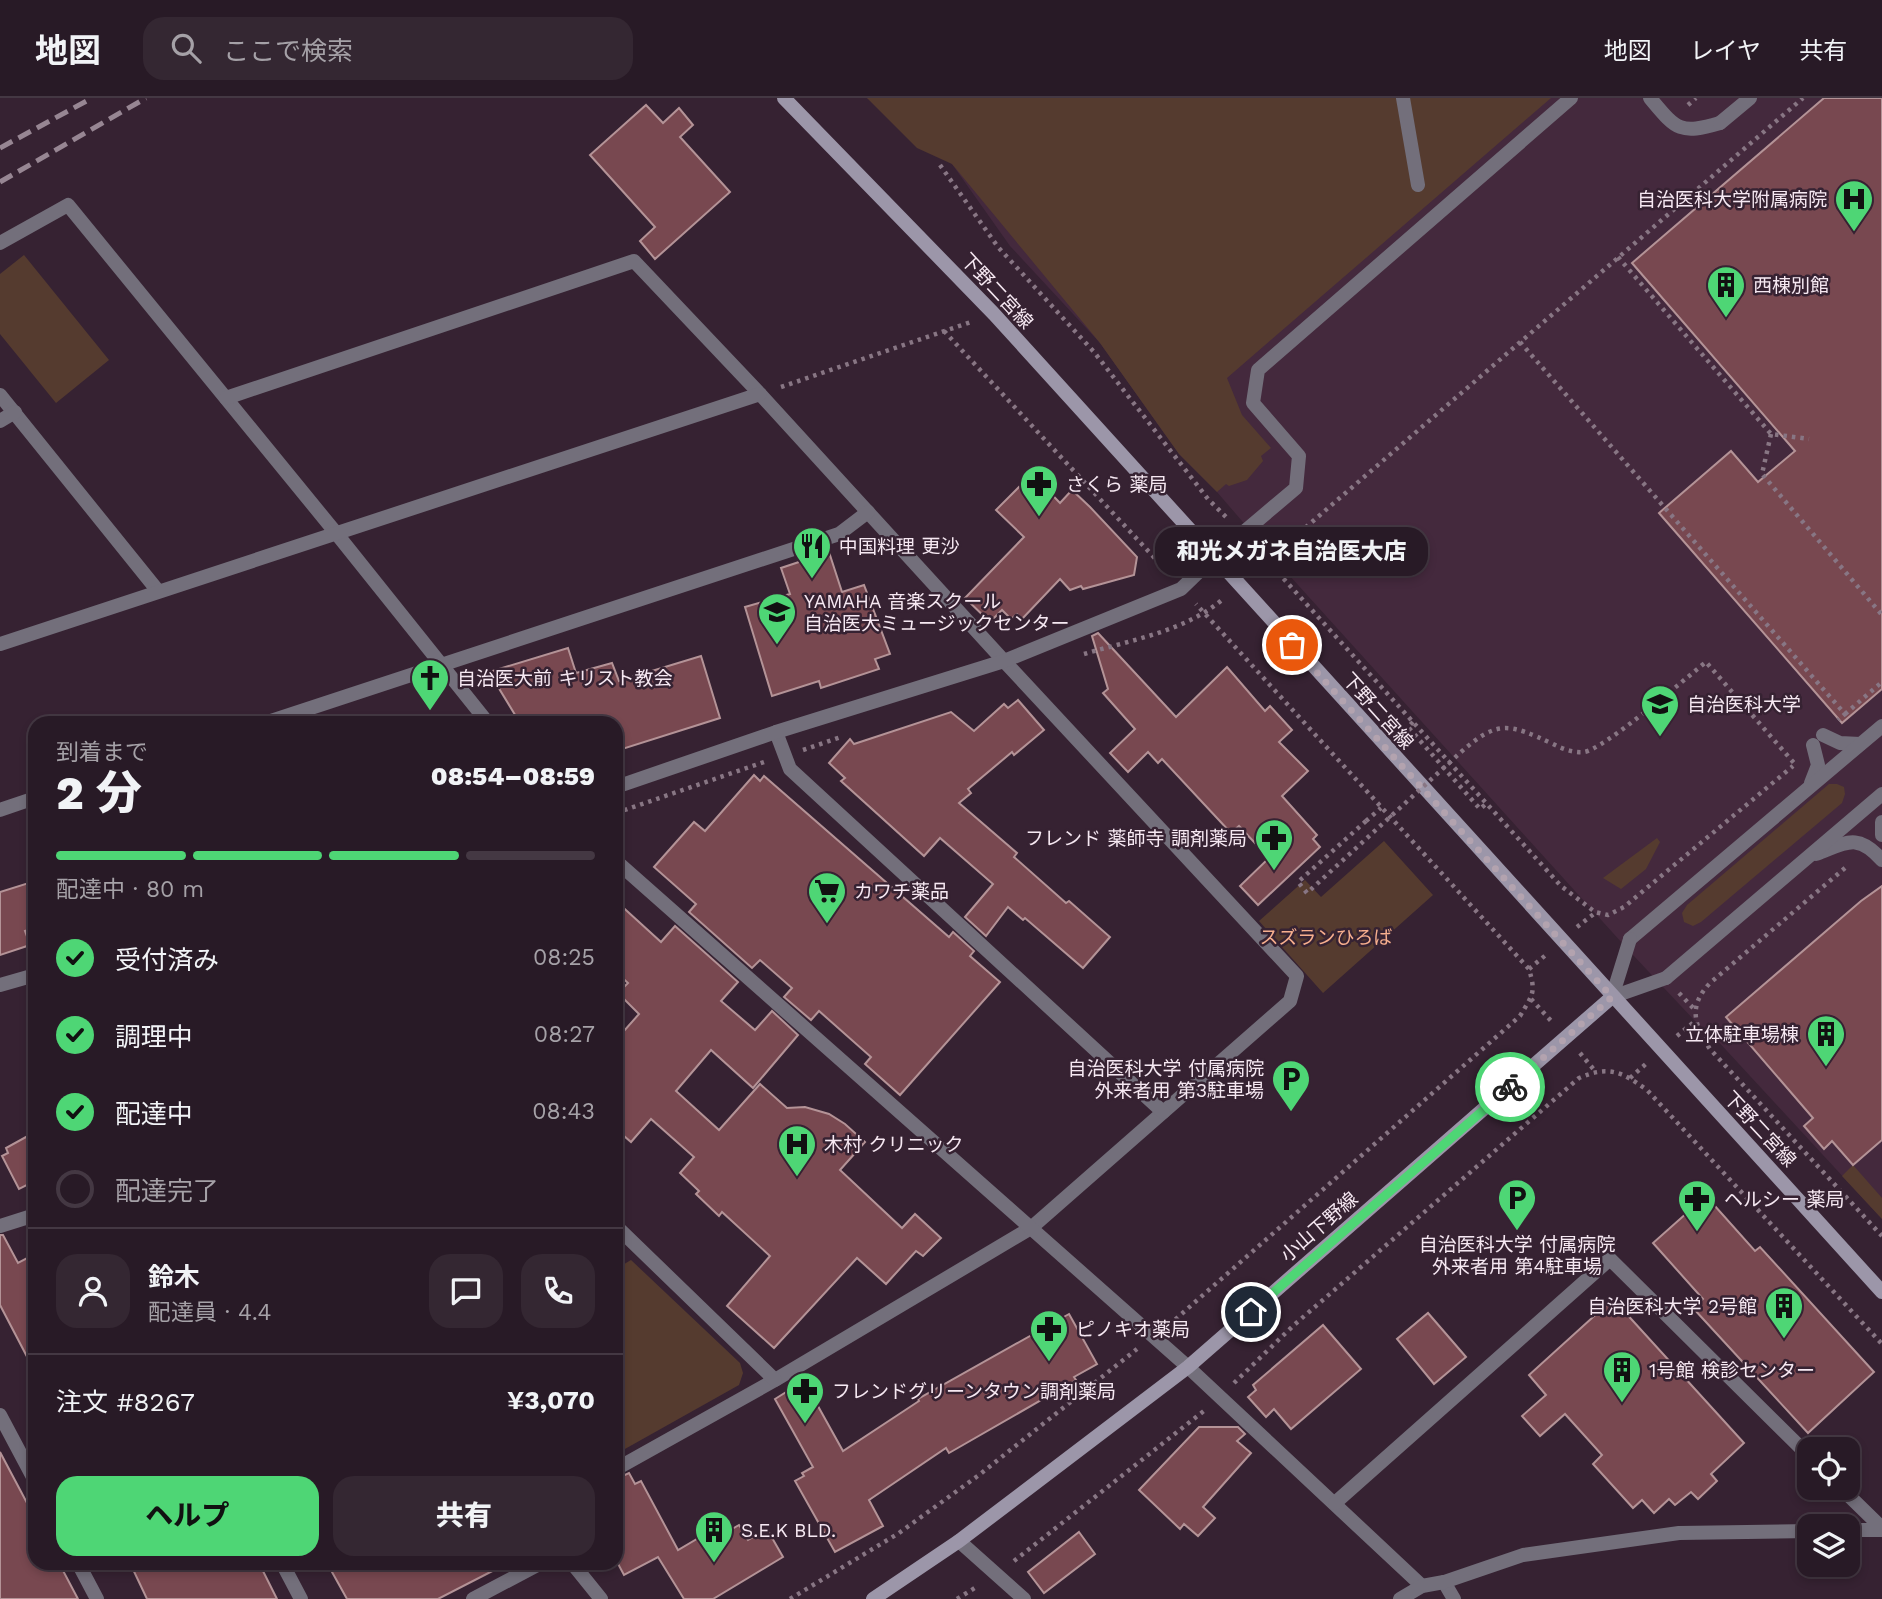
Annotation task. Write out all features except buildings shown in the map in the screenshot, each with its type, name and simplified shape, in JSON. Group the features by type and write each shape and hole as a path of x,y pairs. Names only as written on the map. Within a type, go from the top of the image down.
{"main road":[{"name":"下野二宮線","path":"784,98 994,314 1882,1292"},
{"name":"小山下野線","path":"873,1599 959,1541 1188,1367 1612,997"}],"street":[{"path":"1403,98 1418,185"},
{"path":"623,785 776,732 1004,661 1181,589 1213,558 1296,488 1299,456 1253,403 1258,370 1571,98"},
{"path":"1650,98 1671,124 1695,131 1720,123 1749,98"},
{"path":"0,243 68,205 337,533 482,716"},
{"path":"226,398 634,261 1297,976 1290,1001 1031,1228 775,1380 623,1465"},
{"path":"0,644 760,394"},
{"path":"0,395 158,591"},
{"path":"0,421 15,412"},
{"path":"286,716 839,534 868,512"},
{"path":"1612,997 1630,939 1882,726"},
{"path":"776,732 790,769 1163,1112"},
{"path":"1809,787 1818,765 1818,740 1860,744"},
{"path":"1612,997 1666,978 1882,793"},
{"path":"0,810 28,800"},
{"path":"1882,822 1882,835"},
{"path":"1806,858 1851,842 1869,845 1882,860"},
{"path":"623,867 1188,1367 1422,1586"},
{"path":"0,985 28,977"},
{"path":"0,1226 28,1217"},
{"path":"623,1233 775,1380"},
{"path":"1335,1503 1610,1259 1797,1444"},
{"path":"0,1415 28,1468"},
{"path":"1853,1500 1882,1529"},
{"path":"1860,1530 1882,1529"},
{"path":"1401,1599 1422,1586 1444,1582 1523,1555 1679,1533 1797,1531"},
{"path":"959,1541 1024,1599"},
{"path":"82,1570 97,1599"},
{"path":"286,1570 300,1599"},
{"path":"473,1599 528,1570"},
{"path":"578,1570 601,1599"},
{"path":"1444,1582 1454,1599"}],"path":[{"path":"1688,105 1696,98"},
{"path":"1268,560 1803,98"},
{"path":"940,165 998,247 1094,352 1208,499 1268,560 1561,886 1595,912 1608,915 1624,907 1795,765 1845,713 1882,682"},
{"path":"1618,257 1771,434 1809,439"},
{"path":"760,394 994,314"},
{"path":"944,331 1163,567"},
{"path":"1520,342 1845,713"},
{"path":"1771,434 1762,474 1882,615"},
{"path":"790,1599 899,1533 979,1475 1177,1318 1520,1016 1531,999 1534,987 1529,969 1204,614"},
{"path":"1381,808 1298,882 1307,893 1480,735 1497,728 1520,729 1566,750 1586,752 1706,662 1795,765"},
{"path":"1413,722 1408,727 1480,809 1487,803"},
{"path":"1851,863 1700,993 1695,1021 1710,1049 1882,1236"},
{"path":"957,1599 996,1574 1201,1413 1294,1325 1579,1078 1595,1071 1610,1070 1630,1078 1647,1090 1882,1344"}],"shaded area":[{"name":"自治医科大学","path":"867,98 1882,98 1882,1219 1715,1038 1695,1021 1632,954 1217,492 1179,454 1100,343 1010,246 952,164"}],"green space":[{"path":"867,98 1551,98 1227,378 1242,415 1271,448 1261,456 1263,461 1247,480 1229,486 1226,484 1217,492 1179,454 1100,343 952,164 917,148"},
{"path":"24,255 109,360 56,403 0,334 0,274"},
{"path":"1829,784 1844,787 1842,803 1701,922 1693,926 1684,922 1682,913 1687,905"},
{"path":"1657,838 1660,842 1646,869 1621,889 1603,878"},
{"name":"スズランひろば","path":"1384,841 1433,895 1323,993 1259,921 1305,880 1321,897"},
{"path":"1853,1165 1882,1198 1882,1219 1842,1176"},
{"path":"631,1260 740,1363 743,1373 739,1385 623,1450 623,1265"}],"railway":[{"path":"0,148 92,98"},
{"path":"0,182 146,98"}],"way so far":[{"path":"1292,645 1612,997 1510,1087"}],"place":[{"name":"自治医科大学附属病院","path":"1854,233"},
{"name":"西棟別館","path":"1726,319"},
{"name":"さくら 薬局","path":"1039,518"},
{"name":"中国料理 更沙","path":"812,580"},
{"name":"和光メガネ自治医大店","path":"1292,645"},
{"name":"YAMAHA 音楽スクール 自治医大ミュージックセンター","path":"777,646"},
{"name":"自治医大前 キリスト教会","path":"430,712"},
{"name":"自治医科大学","path":"1660,738"},
{"name":"フレンド 薬師寺 調剤薬局","path":"1274,872"},
{"name":"カワチ薬品","path":"827,925"},
{"name":"立体駐車場棟","path":"1826,1068"},
{"name":"自治医科大学 付属病院 外来者用 第3駐車場","path":"1291,1113"},
{"name":"木村 クリニック","path":"797,1178"},
{"name":"自治医科大学 付属病院 外来者用 第4駐車場","path":"1517,1232"},
{"name":"ヘルシー 薬局","path":"1697,1233"},
{"name":"自治医科大学 2号館","path":"1784,1340"},
{"name":"ピノキオ薬局","path":"1049,1363"},
{"name":"1号館 検診センター","path":"1622,1404"},
{"name":"フレンドグリーンタウン調剤薬局","path":"805,1425"},
{"name":"S.E.K BLD.","path":"714,1564"}],"route":[{"path":"1251,1312 1510,1087"}]}
